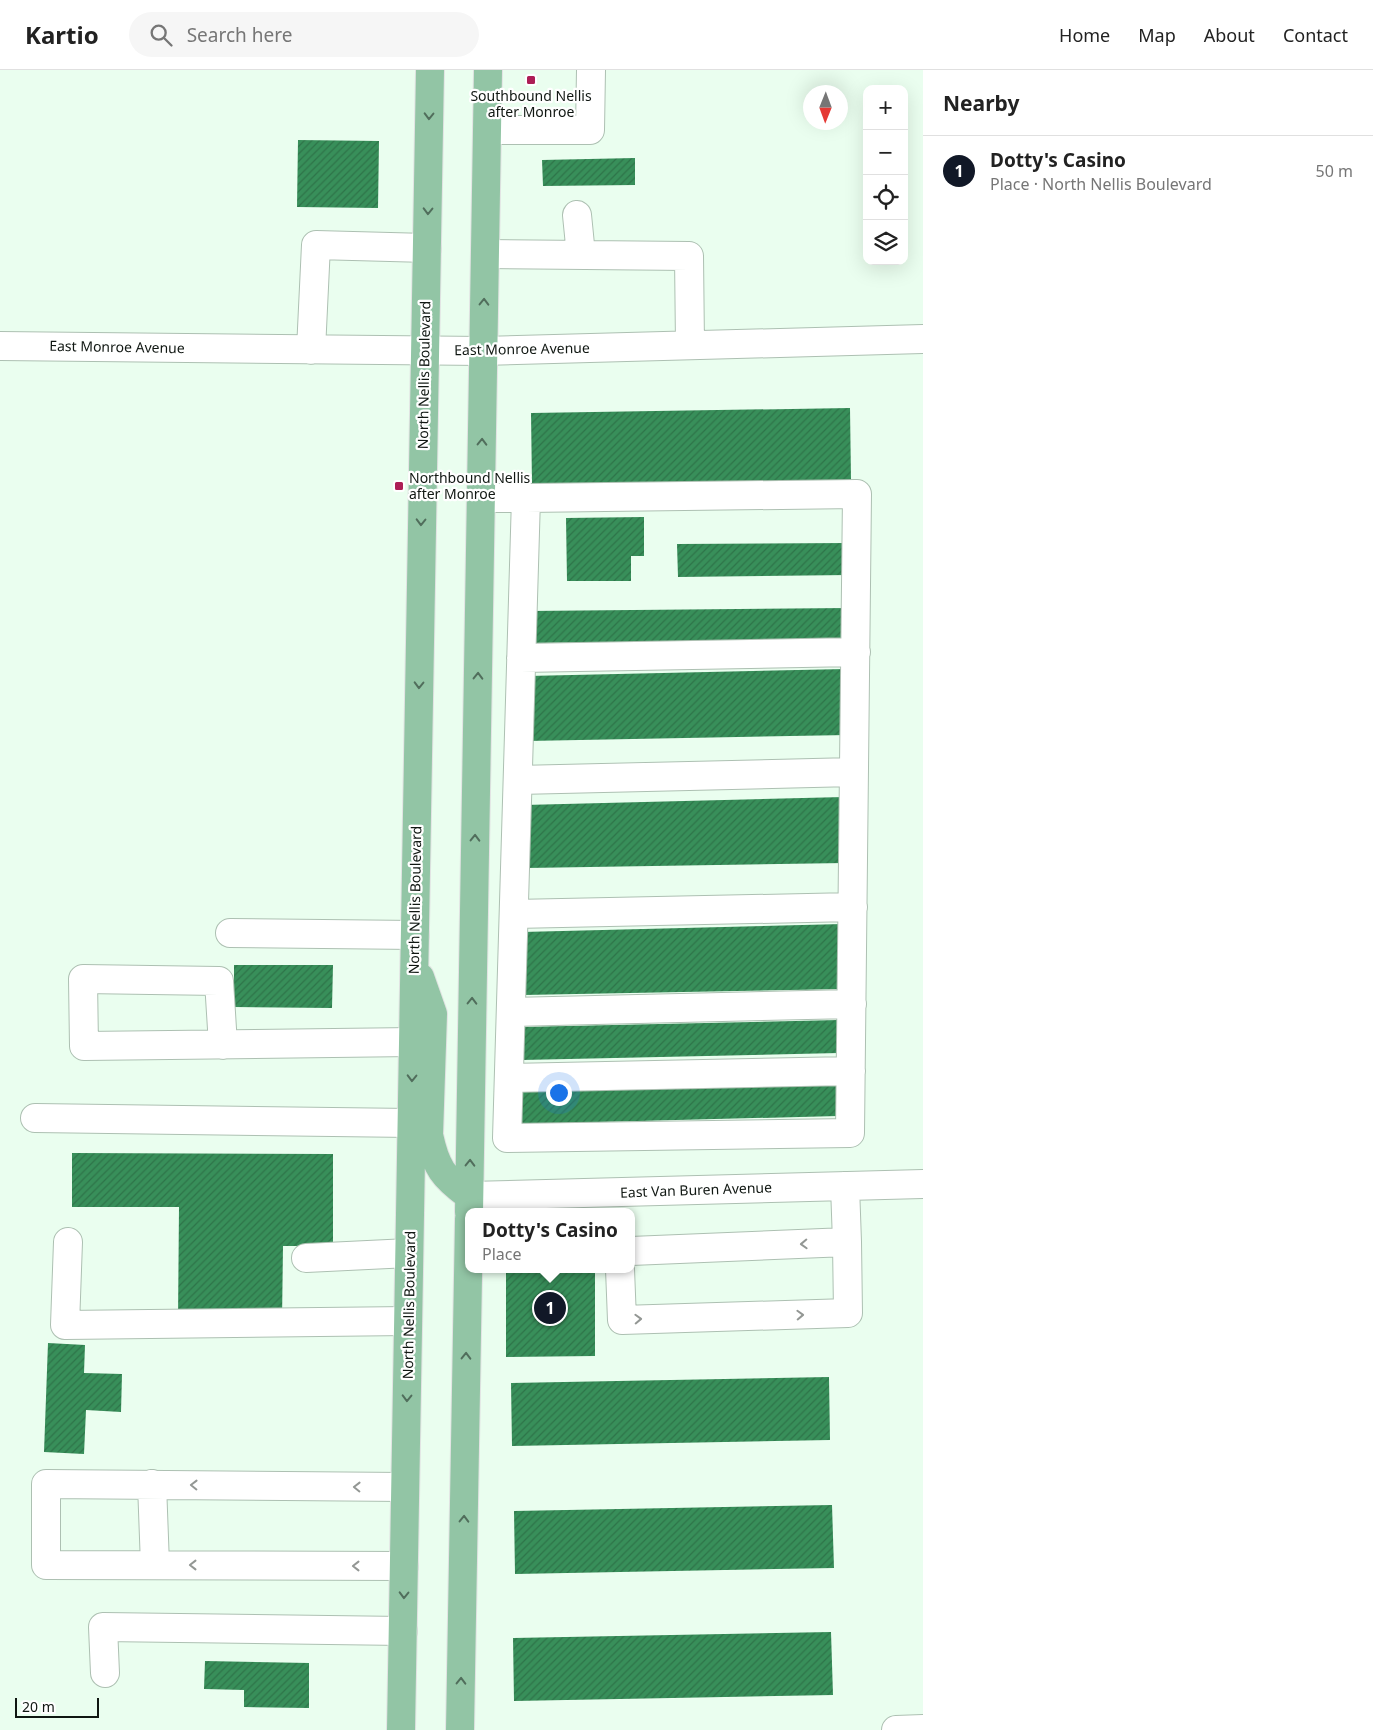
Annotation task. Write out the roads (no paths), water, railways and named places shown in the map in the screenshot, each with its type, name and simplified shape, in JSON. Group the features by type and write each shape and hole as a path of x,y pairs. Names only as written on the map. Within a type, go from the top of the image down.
{"main road":[{"name":"North Nellis Boulevard","path":"401,1730 430,70"},
{"path":"469,1208 488,70"},
{"path":"414,947 433,1014 429,1135 432,1151 443,1174 468,1208"},
{"path":"460,1730 468,1273"}],"street":[{"path":"487,130 590,130 591,70"},
{"path":"577,215 581,256"},
{"path":"311,350 316,245 427,248"},
{"path":"485,254 689,256 690,345"},
{"name":"East Monroe Avenue","path":"0,346 483,351 923,339"},
{"path":"481,498 857,494 850,1133 507,1138 526,498"},
{"path":"521,658 856,652"},
{"path":"518,780 854,772"},
{"path":"514,914 853,907"},
{"path":"230,932 414,947"},
{"path":"222,1045 220,982 83,979 84,1046 222,1045 413,1042"},
{"path":"511,1012 852,1004"},
{"path":"509,1078 851,1071"},
{"path":"35,1118 411,1123"},
{"name":"East Van Buren Avenue","path":"490,1208 616,1202 845,1186 923,1184"},
{"path":"620,1273 622,1320 848,1313 845,1186"},
{"path":"68,1242 65,1325 408,1321"},
{"path":"635,1251 847,1242"},
{"path":"306,1258 410,1253"},
{"path":"404,1566 46,1565 46,1484 405,1488"},
{"path":"152,1484 155,1565"},
{"path":"105,1673 103,1627 403,1631"},
{"path":"896,1730 923,1729"}],"place":[{"name":"Southbound Nellis after Monroe","path":"531,80"},
{"name":"Northbound Nellis after Monroe","path":"399,486"},
{"name":"Dotty's Casino","path":"550,1308"}]}
